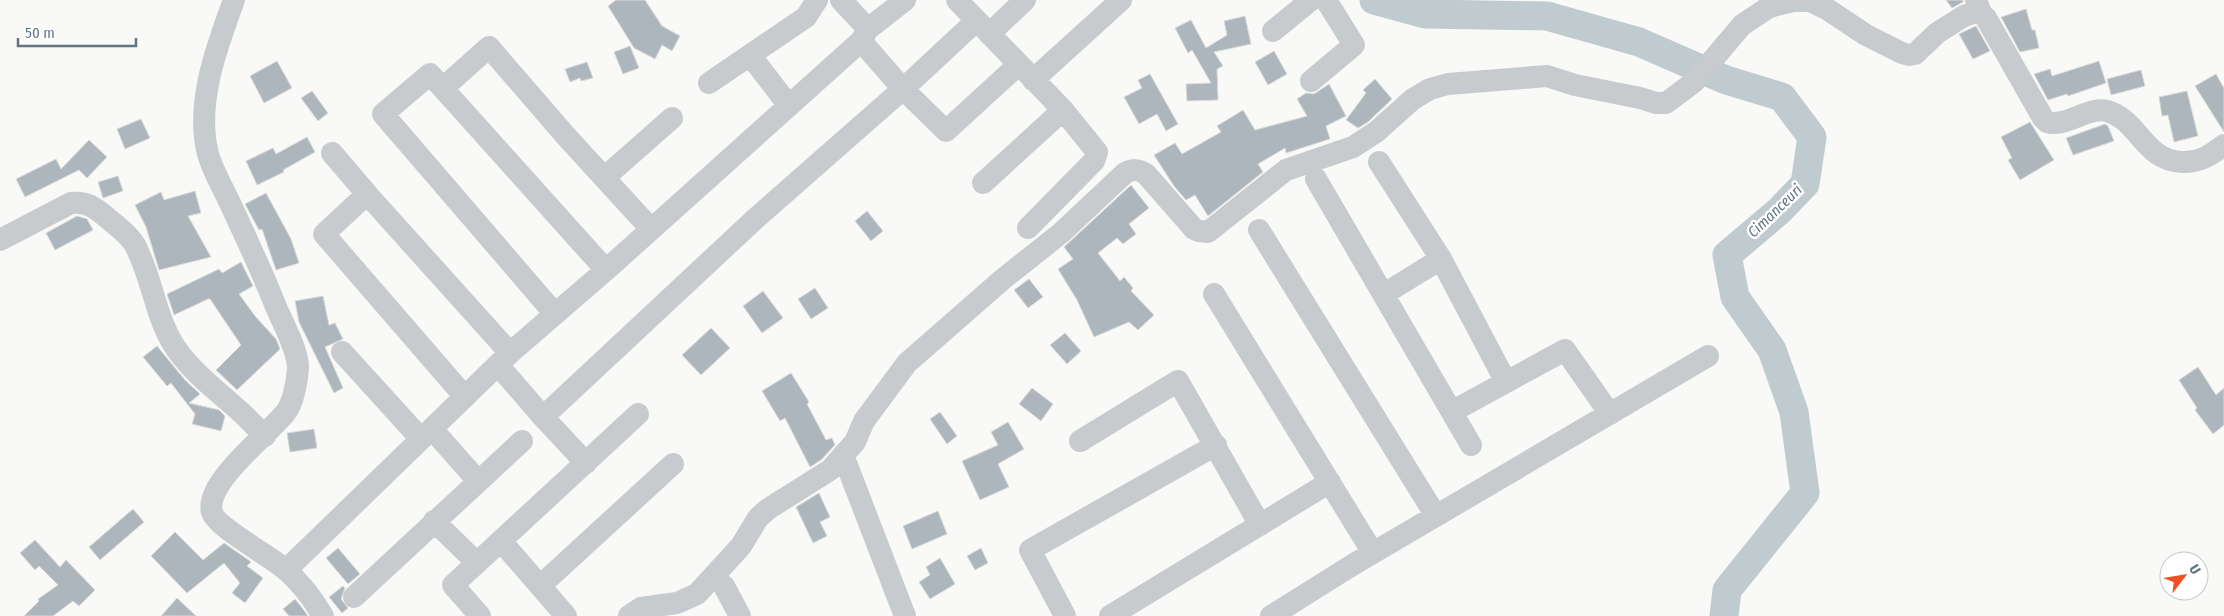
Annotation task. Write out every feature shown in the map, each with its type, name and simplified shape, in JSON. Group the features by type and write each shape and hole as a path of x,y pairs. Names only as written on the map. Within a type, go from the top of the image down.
{"street":[{"path":"234,0 216,52 208,88 204,120 208,154 266,282 294,352 298,368 295,388 287,411 265,436 244,454 215,490 210,501 212,514 222,526 240,536 286,570 304,588 323,616"},
{"path":"710,83 806,17 817,0"},
{"path":"841,0 904,89 946,131 1122,0"},
{"path":"286,570 504,359 606,270 789,106 864,35 905,0"},
{"path":"956,0 1063,110 1095,148 1097,156 1094,161 1028,228"},
{"path":"543,417 754,220 904,89 982,27 1025,0"},
{"path":"1273,31 1311,0"},
{"path":"1311,81 1354,45 1326,0"},
{"path":"629,616 641,608 677,603 697,594 741,546 758,518 768,509 830,470 855,442 864,421 907,362 1003,279 1061,233 1124,174 1132,170 1139,170 1146,174 1194,229 1203,232 1213,229 1286,170 1353,147 1376,132 1413,99 1430,89 1448,84 1548,76 1575,85 1656,103 1666,103 1694,82 1736,31 1753,16 1769,7 1793,1 1810,1 1818,4 1866,35 1909,55 1914,54 1936,33 1973,12 1979,6 2039,112 2047,122 2058,122 2105,111 2114,114 2127,125 2154,154 2171,161 2188,162 2222,153"},
{"path":"443,88 489,48 651,229"},
{"path":"750,56 789,106"},
{"path":"555,314 383,114 430,74 606,270"},
{"path":"983,183 1063,110"},
{"path":"604,178 672,118"},
{"path":"332,152 504,359 543,417 586,463"},
{"path":"1379,162 1441,259 1506,382"},
{"path":"1316,179 1471,445"},
{"path":"367,194 324,234 464,397"},
{"path":"0,240 71,203 82,201 98,210 124,231 134,245 148,278 160,321 169,339 180,354 196,374 265,436"},
{"path":"1259,230 1436,516"},
{"path":"1384,294 1441,259"},
{"path":"1214,294 1373,553"},
{"path":"1453,412 1564,350 1610,414"},
{"path":"342,352 426,434 478,481"},
{"path":"1271,616 1373,553 1708,356"},
{"path":"1080,441 1178,381 1260,524"},
{"path":"480,616 453,585 638,414"},
{"path":"354,597 522,441"},
{"path":"1065,616 1030,550 1216,445"},
{"path":"843,455 905,616"},
{"path":"540,586 673,464"},
{"path":"1110,616 1330,482"},
{"path":"434,521 477,563"},
{"path":"501,541 566,616"},
{"path":"724,586 740,616"}],"building":[{"path":"616,0 645,0 662,26 680,36 672,51 662,45 655,59 634,48 608,6"},
{"path":"1946,0 1963,0 1963,2 1952,8"},
{"path":"2026,9 2032,30 2035,30 2039,48 2020,52 2001,17"},
{"path":"1245,16 1251,44 1214,52 1223,66 1217,69 1218,100 1187,101 1186,84 1211,83 1192,50 1188,53 1175,28 1191,20 1206,48 1227,35 1224,21"},
{"path":"1976,26 1990,51 1973,59 1959,34"},
{"path":"630,46 639,68 623,74 614,52"},
{"path":"1274,51 1287,74 1268,85 1255,62"},
{"path":"277,61 292,88 264,103 250,76"},
{"path":"2099,61 2106,83 2068,96 2067,94 2048,100 2034,74 2050,69 2052,76"},
{"path":"587,62 593,78 581,81 580,78 570,82 565,69"},
{"path":"2141,70 2145,86 2111,95 2107,79"},
{"path":"1150,74 1178,124 1166,131 1157,114 1139,124 1124,97 1142,88 1138,80"},
{"path":"2216,74 2224,88 2224,132 2195,86"},
{"path":"1375,79 1392,99 1368,122 1358,128 1346,120 1366,93 1363,90"},
{"path":"1329,84 1346,116 1326,126 1330,139 1286,153 1285,148 1258,164 1263,172 1208,216 1195,195 1186,200 1174,186 1154,155 1175,143 1182,154 1221,132 1217,126 1243,110 1255,130 1307,116 1297,99 1306,93 1314,94"},
{"path":"312,91 328,113 318,121 301,98"},
{"path":"2187,91 2198,136 2174,142 2168,115 2162,116 2159,97"},
{"path":"141,119 150,138 125,149 117,129"},
{"path":"2030,122 2054,160 2020,180 2008,160 2012,158 2001,137"},
{"path":"2105,124 2108,126 2114,141 2073,155 2066,138"},
{"path":"307,137 315,152 283,170 284,172 257,185 246,161 273,148 276,154"},
{"path":"89,140 107,157 87,178 79,170 25,197 16,179 56,159 61,169"},
{"path":"118,176 123,191 103,198 98,182"},
{"path":"1131,185 1149,208 1129,224 1136,234 1123,244 1117,238 1098,253 1120,281 1124,277 1133,288 1131,291 1154,315 1138,330 1129,322 1094,337 1077,300 1058,269 1073,259 1064,247"},
{"path":"195,191 201,213 188,216 211,257 159,270 146,227 135,205 161,192 164,200"},
{"path":"266,193 291,239 299,263 276,270 262,229 259,230 245,204"},
{"path":"867,211 883,231 871,241 855,221"},
{"path":"77,216 87,219 93,230 55,250 46,233"},
{"path":"241,262 253,286 239,294 255,316 276,339 280,349 237,390 216,370 241,345 210,299 174,315 167,294 219,269 222,273"},
{"path":"1029,279 1043,297 1028,308 1014,290"},
{"path":"815,288 828,308 811,319 798,299"},
{"path":"763,291 783,318 762,333 743,306"},
{"path":"323,296 329,325 335,323 343,339 325,347 343,388 334,393 299,322 295,301"},
{"path":"711,328 730,348 701,375 682,355"},
{"path":"1065,333 1081,351 1067,364 1050,345"},
{"path":"157,346 185,380 200,394 189,403 219,410 225,416 221,431 192,424 195,414 171,383 167,386 143,357"},
{"path":"2198,367 2216,395 2224,388 2224,425 2213,434 2195,410 2197,408 2179,380"},
{"path":"791,373 809,402 807,404 826,440 832,438 835,445 821,460 810,467 785,418 780,421 762,391"},
{"path":"1032,388 1053,404 1041,421 1019,404"},
{"path":"940,412 957,436 947,444 930,419"},
{"path":"1008,422 1024,449 998,464 1009,487 980,500 962,461 998,445 991,432"},
{"path":"314,429 317,448 290,452 287,433"},
{"path":"819,493 830,517 820,522 827,536 813,543 796,507"},
{"path":"133,509 144,522 100,560 89,547"},
{"path":"938,511 947,534 912,549 903,526"},
{"path":"175,532 203,560 224,543 251,562 247,566 263,578 245,603 232,593 240,583 224,563 187,593 151,556"},
{"path":"35,540 60,567 66,560 95,590 79,606 73,601 53,616 24,616 39,601 38,599 58,585 39,566 35,570 20,553"},
{"path":"338,548 360,574 348,584 326,558"},
{"path":"981,548 988,563 975,570 967,556"},
{"path":"940,558 955,584 930,599 919,582 930,575 926,567"},
{"path":"343,586 345,588 341,599 348,608 342,613 329,597"},
{"path":"177,598 196,616 161,616"},
{"path":"295,599 308,616 289,616 283,609"}],"waterway":[{"name":"Cimanceuri","path":"1374,0 1425,14 1547,16 1639,42 1726,80 1782,97 1812,137 1805,184 1779,211 1727,255 1735,297 1772,350 1794,412 1805,493 1727,590 1724,616"}]}
